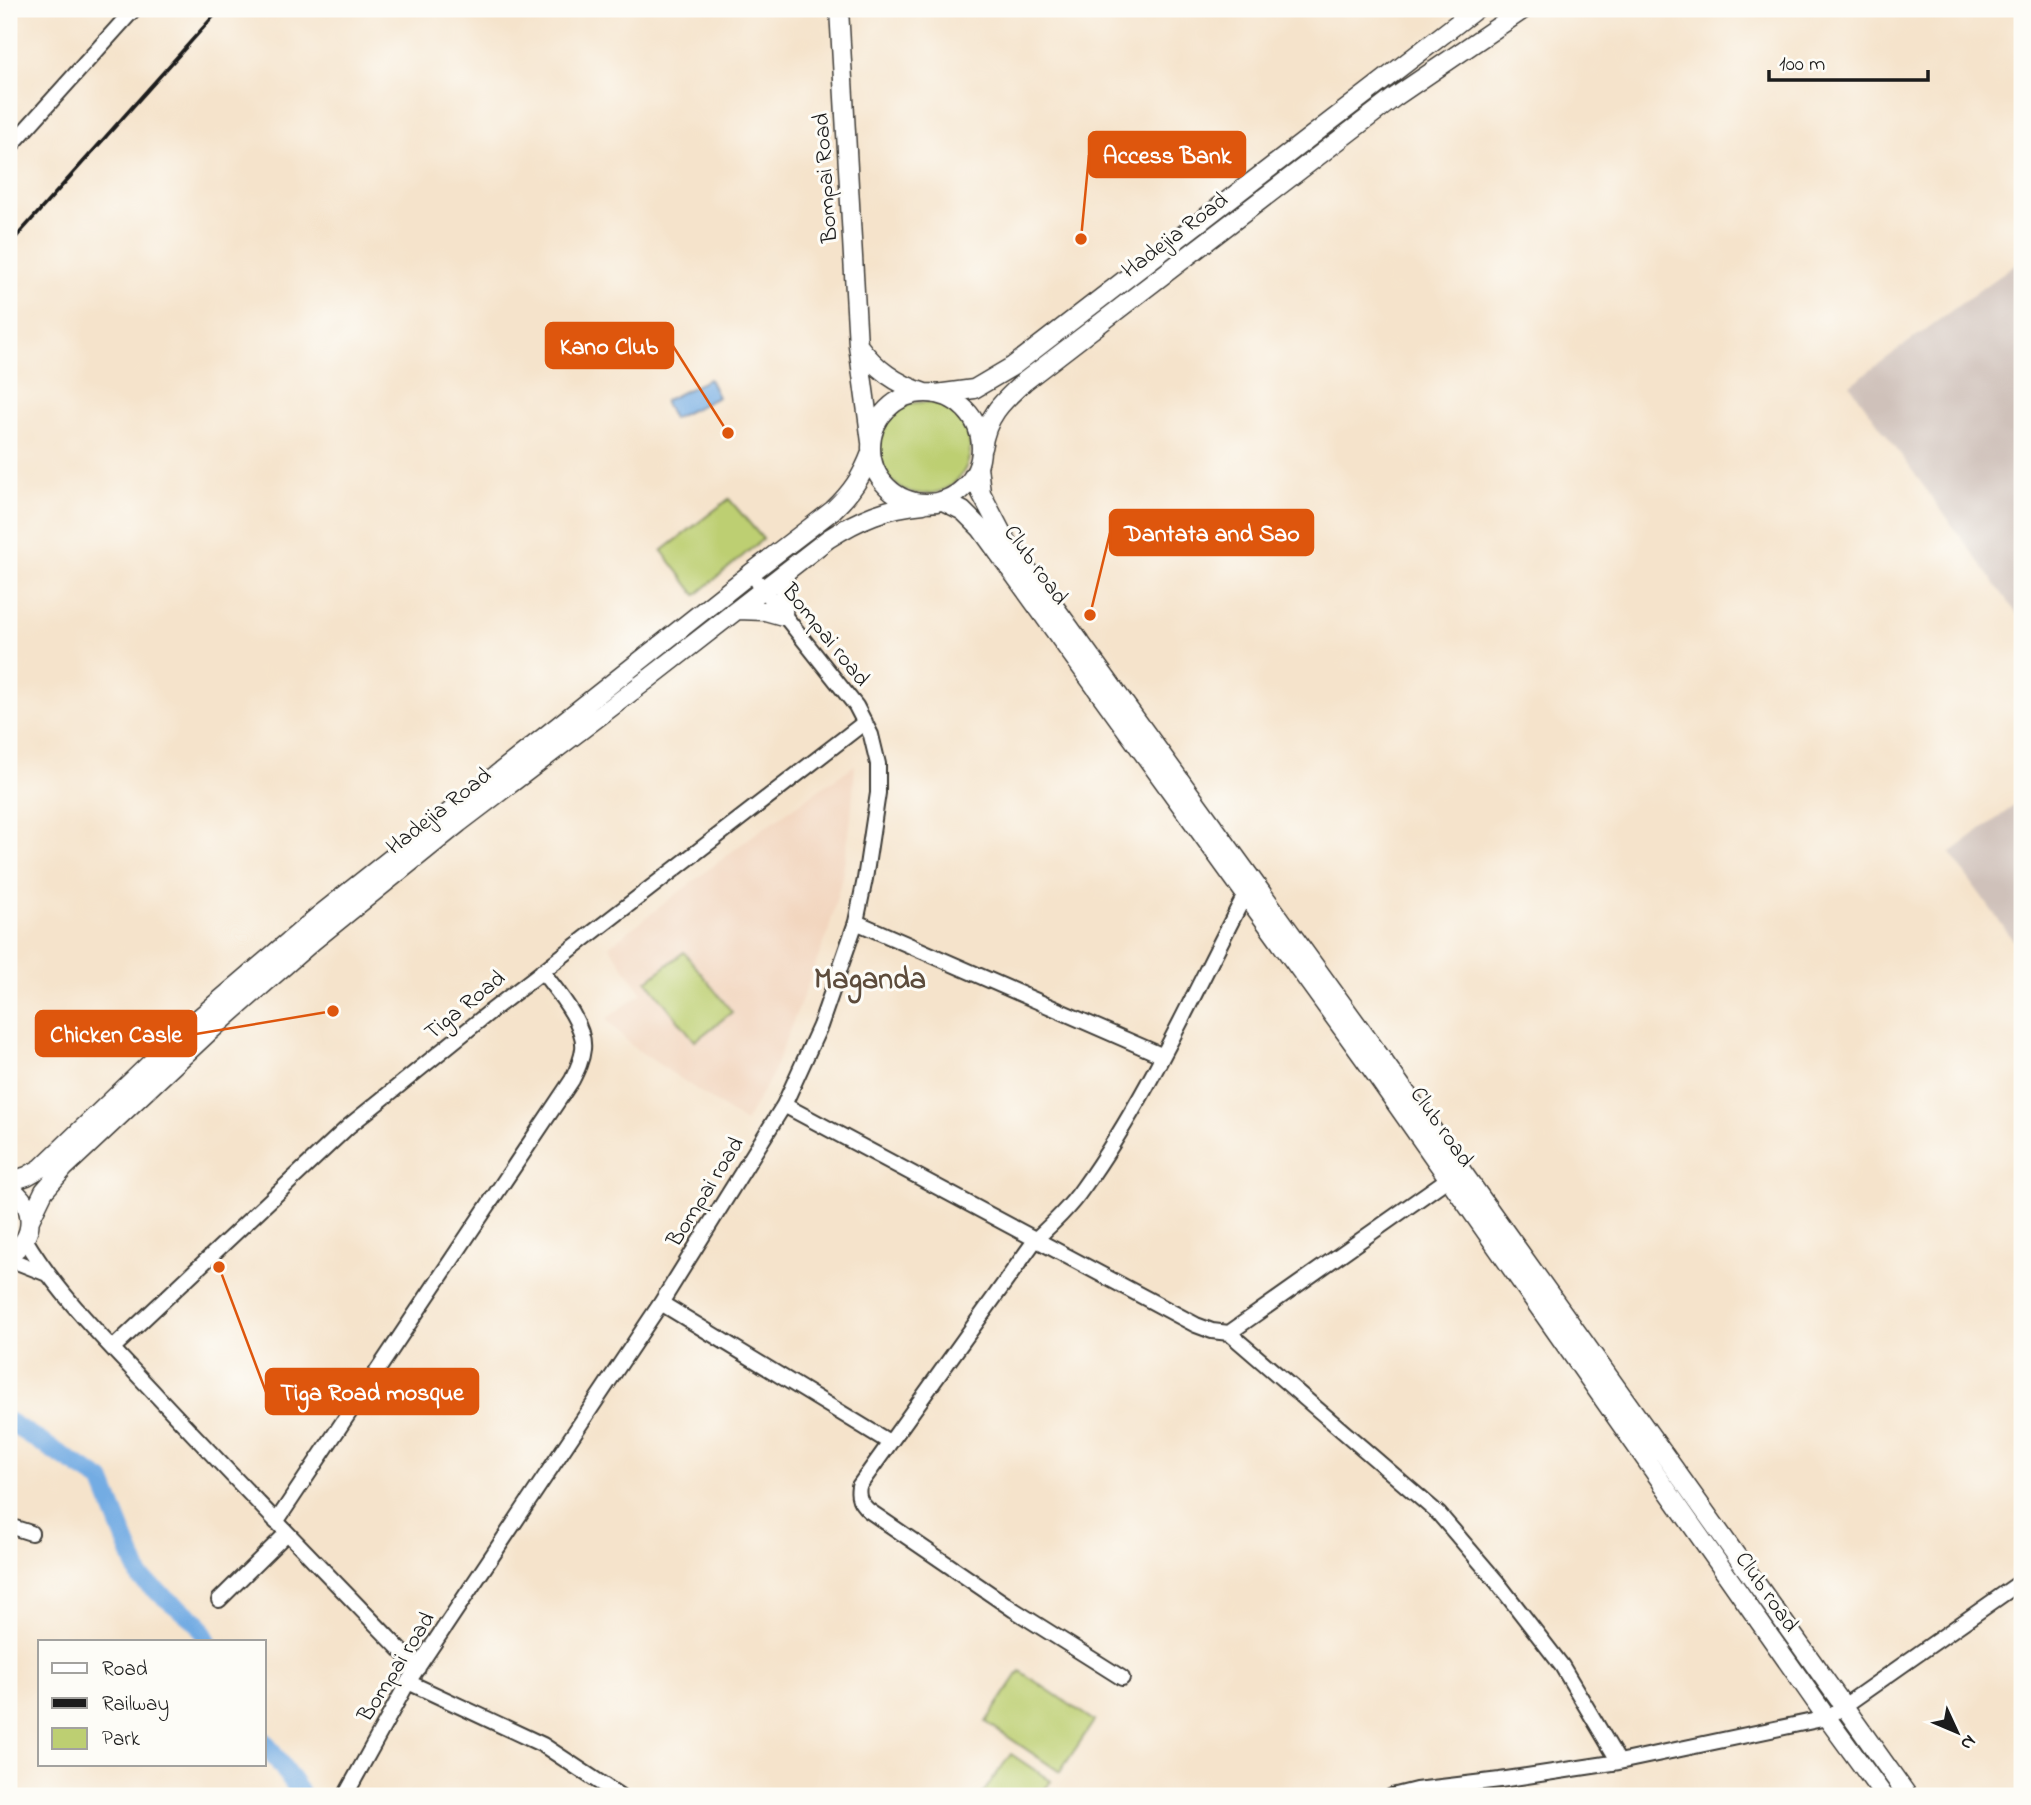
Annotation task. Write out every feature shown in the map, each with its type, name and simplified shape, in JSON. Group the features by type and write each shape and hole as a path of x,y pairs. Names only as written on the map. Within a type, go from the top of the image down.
{"main road":[{"name":"Bompai Road","path":"839,9 858,345 871,448"},
{"name":"Hadejia Road","path":"931,393 974,389 1013,366 1476,9"},
{"path":"1417,82 1450,45 1491,9"},
{"path":"1401,69 1450,45 1509,9"},
{"name":"Hadejia Road","path":"982,448 991,416 1025,381 1240,214 1417,82 1524,9"},
{"path":"858,345 887,376 908,388 931,393 951,398 964,407 979,433 982,448 972,479 959,493 943,501 924,504 894,494 882,483 874,469 871,448 877,423 889,407 906,397 931,393"},
{"name":"Hadejia Road","path":"9,1185 41,1167 185,1030 344,894 833,510 862,478 871,448"},
{"path":"978,466 981,493 1004,537 1079,653 1447,1166 1908,1796"},
{"name":"Club road","path":"943,501 963,511 981,529 1079,653 1245,893 1447,1166 1827,1718 1884,1796"},
{"name":"Hadejia Road","path":"25,1239 30,1220 44,1191 64,1168 249,995 459,823 828,539 854,522 899,506 924,504"},
{"path":"738,610 783,615 785,573"},
{"path":"9,1185 28,1207 30,1220"},
{"path":"9,1256 25,1239"}],"street":[{"path":"9,148 134,9"},
{"name":"Bompai road","path":"345,1796 408,1682 660,1303 784,1105 820,1027 856,922 878,793 878,764 865,722 856,706 751,573"},
{"name":"Tiga Road","path":"113,1348 349,1126 542,971 865,722"},
{"path":"1122,1678 1014,1610 868,1510 861,1503 859,1486 1036,1239 1083,1188 1134,1106 1245,893"},
{"path":"856,922 1161,1055"},
{"path":"276,1522 572,1080 580,1063 584,1040 568,1007 542,971"},
{"path":"784,1105 1196,1325 1229,1333 1439,1514 1497,1582 1562,1666 1619,1762"},
{"path":"1229,1333 1447,1166"},
{"path":"25,1239 47,1274 113,1348 418,1668"},
{"path":"9,1256 47,1274"},
{"path":"660,1303 889,1443"},
{"path":"9,1525 31,1533"},
{"path":"219,1601 287,1533"},
{"path":"1392,1796 1416,1790 1619,1762 1827,1718 2022,1581"},
{"path":"408,1682 543,1745 620,1796"}],"shaded area":[{"path":"2022,259 2022,621 1850,385"},
{"path":"855,765 843,872 828,933 771,1077 745,1122 632,1046 606,1019 642,993 609,946 752,836"},
{"path":"2022,800 2022,952 1950,853"}],"green space":[{"path":"924,402 941,406 956,416 966,431 970,448 966,465 956,480 941,490 924,494 907,490 892,480 882,465 878,448 882,431 892,416 907,406"},
{"path":"729,499 763,539 696,595 662,551"},
{"path":"684,952 732,1012 695,1041 647,981"},
{"path":"1020,1671 1094,1721 1060,1772 986,1722"},
{"path":"1011,1754 1051,1781 1040,1796 981,1796"}],"water":[{"path":"709,379 718,397 673,419 664,401"}],"waterway":[{"path":"9,1422 102,1481 141,1579 197,1622 207,1640"},
{"path":"266,1744 303,1796"}],"railway":[{"path":"9,245 220,9"}],"place":[{"name":"Access Bank","path":"1081,239"},
{"name":"Kano Club","path":"728,433"},
{"name":"Dantata and Sao","path":"1090,615"},
{"name":"Chicken Casle","path":"333,1011"},
{"name":"Tiga Road mosque","path":"219,1267"}],"district":[{"name":"Maganda","path":"870,978"}]}
